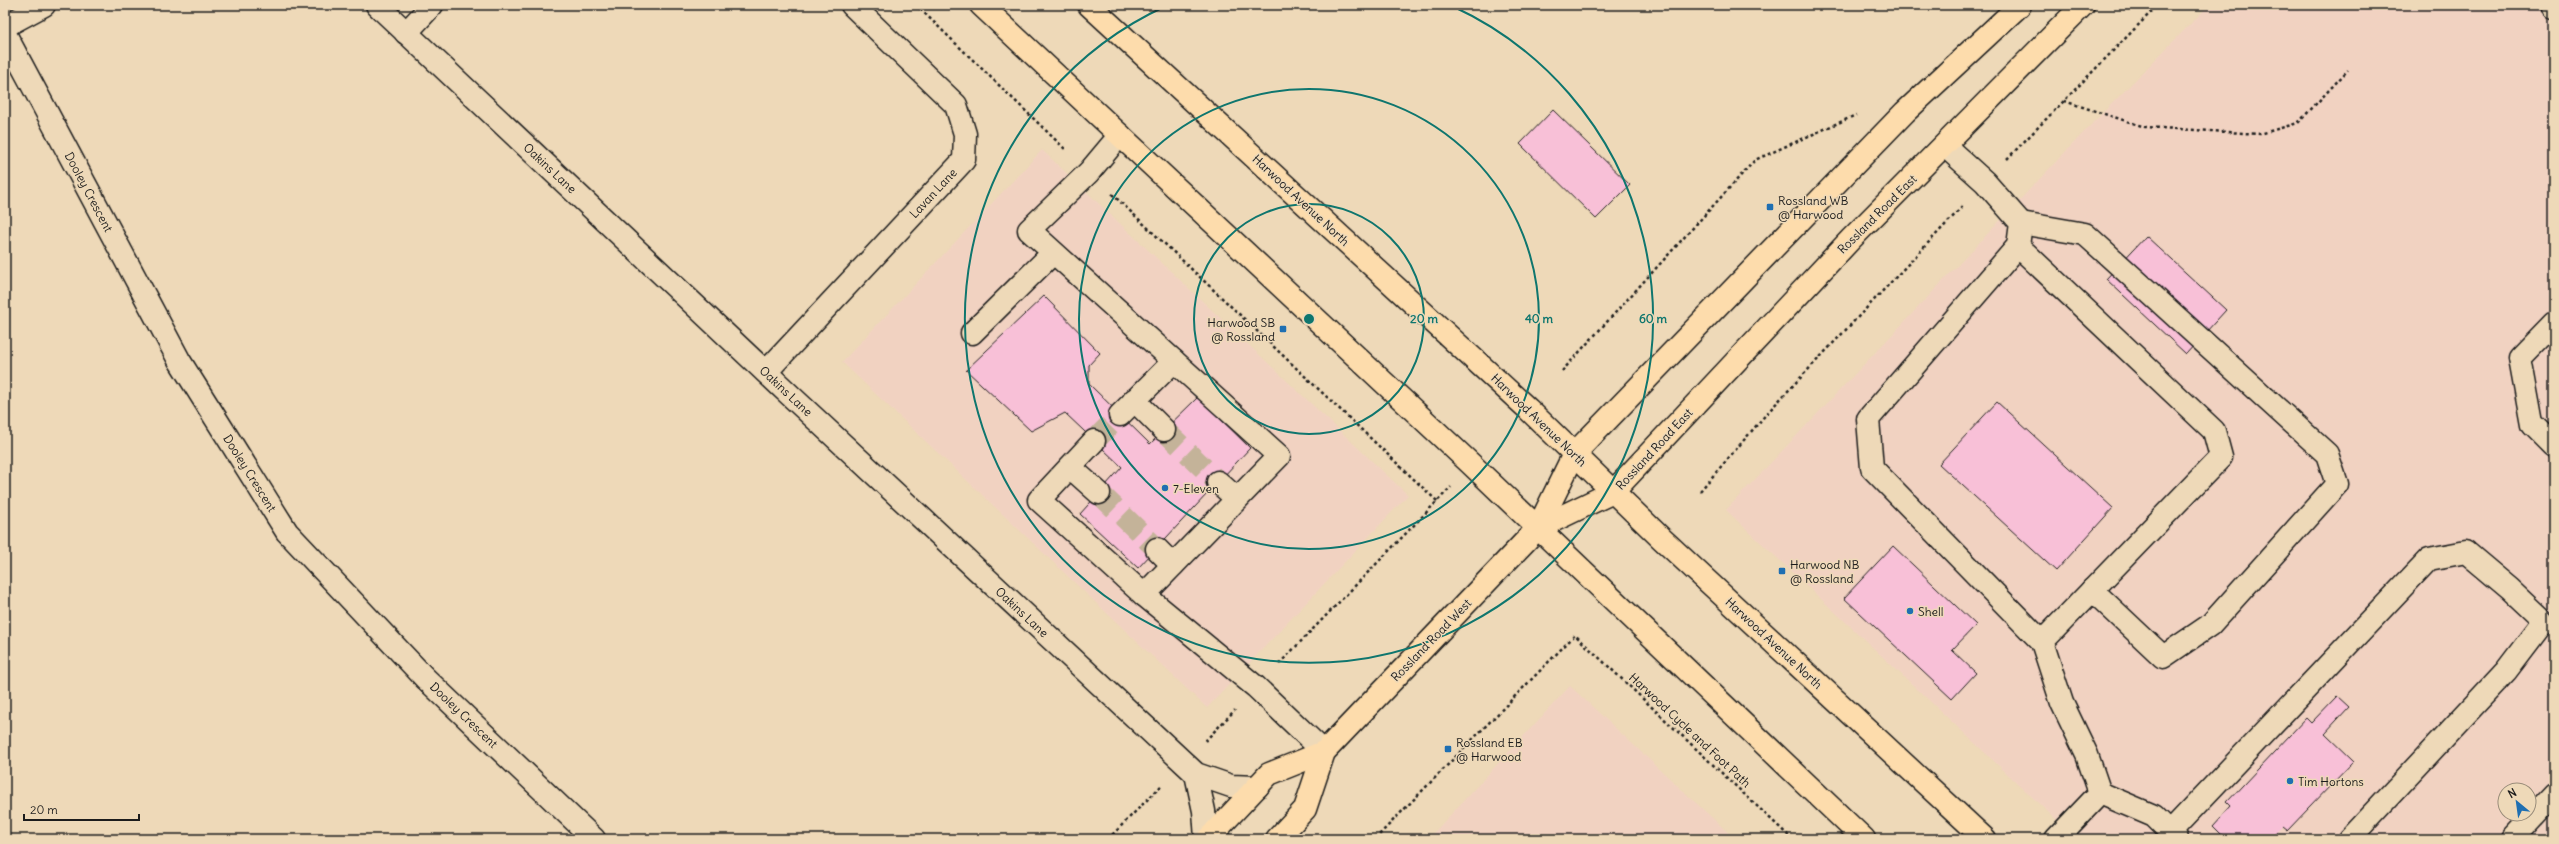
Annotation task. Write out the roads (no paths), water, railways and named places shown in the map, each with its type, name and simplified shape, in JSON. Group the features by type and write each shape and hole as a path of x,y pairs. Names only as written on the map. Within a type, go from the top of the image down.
{"main road":[{"path":"981,5 1472,465 1864,839"},
{"name":"Harwood Avenue North","path":"1089,5 1574,454 1985,839"},
{"path":"1538,528 1574,454 1905,112 2020,5"},
{"name":"Rossland Road East","path":"1538,528 1613,492 1851,238 1945,146 2084,5"},
{"name":"Rossland Road West","path":"1207,839 1269,774 1324,752 1538,528"},
{"name":"Rossland Road West","path":"1277,839 1305,809 1324,752"}],"street":[{"path":"5,26 44,5"},
{"name":"Oakins Lane","path":"377,5 766,372 1190,768 1231,786 1257,787"},
{"path":"406,32 432,5"},
{"name":"Lavan Lane","path":"766,372 964,160 965,134 956,105 852,5"},
{"name":"Dooley Crescent","path":"5,34 179,360 287,532 425,678 594,839"},
{"path":"1120,135 1089,172 1029,230 1279,456 1144,595"},
{"path":"1945,146 1985,182 2021,223 2085,234 2327,454 2337,484 2210,624 2162,658 2092,590"},
{"path":"2021,223 2018,246 1868,419 1872,468 2042,642 2062,703 2087,755 2100,793 2154,816 2174,835 2429,560 2466,552 2510,589 2544,621 2506,671 2349,839"},
{"path":"2018,246 2214,431 2221,458 2042,642"},
{"path":"972,333 1053,253"},
{"path":"2554,323 2520,358 2532,424 2554,446"},
{"path":"1164,430 1127,408 1174,361"},
{"path":"1094,440 1039,500 1144,595 1256,687 1324,752"},
{"path":"1070,467 1099,493"},
{"path":"1218,482 1237,499"},
{"path":"1156,549 1173,565"},
{"path":"1190,768 1204,810 1207,839"},
{"path":"2056,839 2100,793"},
{"path":"2512,839 2554,794"}],"tunnel":[{"path":"1094,441 1120,415"},
{"path":"1164,430 1218,482"},
{"path":"1099,493 1157,549"}],"place":[{"name":"Rossland WB @ Harwood","path":"1770,207"},
{"name":"Harwood SB @ Rossland","path":"1283,329"},
{"name":"7-Eleven","path":"1165,488"},
{"name":"Harwood NB @ Rossland","path":"1782,571"},
{"name":"Shell","path":"1910,611"},
{"name":"Rossland EB @ Harwood","path":"1448,749"},
{"name":"Tim Hortons","path":"2290,781"}]}
